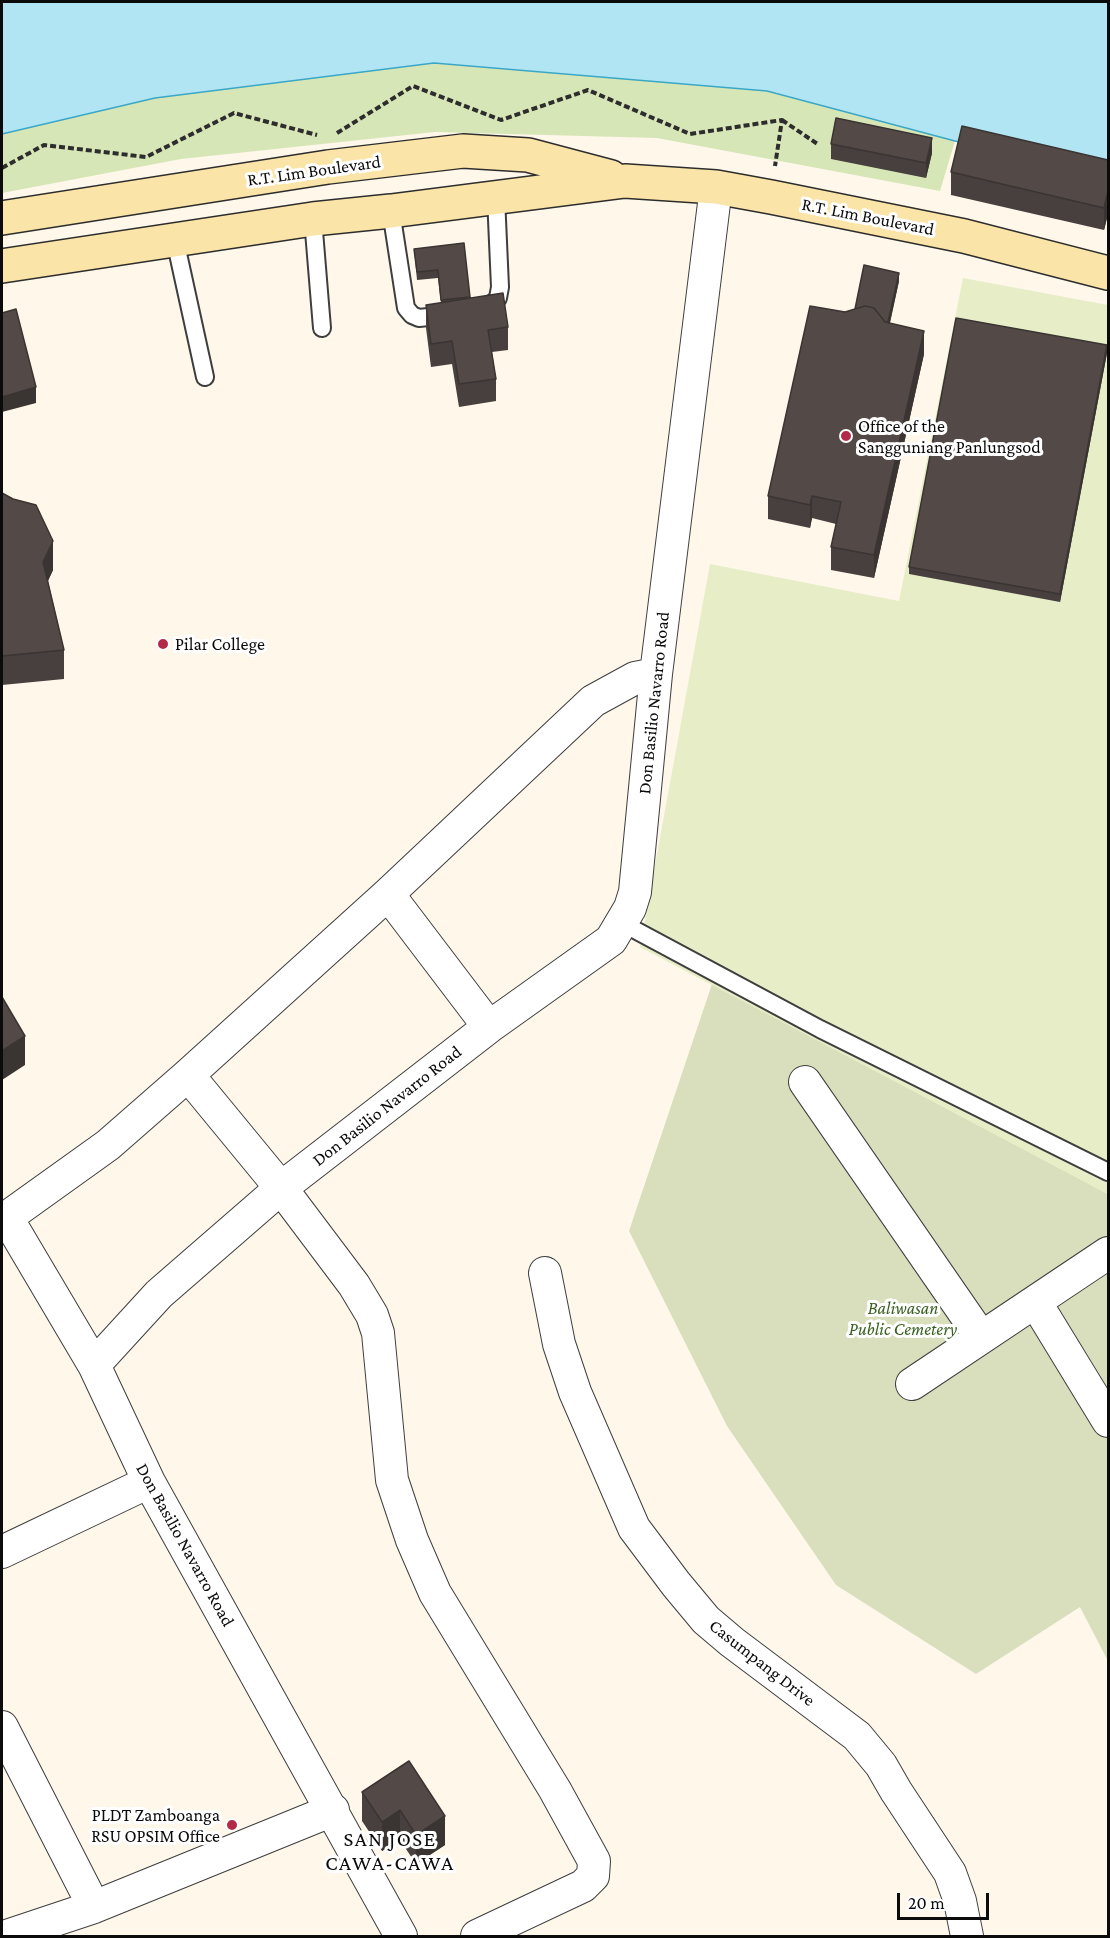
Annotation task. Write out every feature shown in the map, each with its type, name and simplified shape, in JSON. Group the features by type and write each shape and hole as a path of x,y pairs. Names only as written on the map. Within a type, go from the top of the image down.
{"main road":[{"name":"R.T. Lim Boulevard","path":"2,218 328,167 463,151 528,155 625,181"},
{"name":"R.T. Lim Boulevard","path":"2,266 313,219 625,181 716,187 964,236 1108,273"}],"street":[{"name":"Don Basilio Navarro Road","path":"401,1936 149,1482 94,1365 159,1294 281,1188 489,1027 611,940 630,908 635,892 656,674 716,187"},
{"path":"94,1365 4,1219 108,1145 188,1075 388,894 594,702 617,686 635,678 656,674"},
{"path":"388,894 489,1027"},
{"path":"188,1075 281,1188 354,1285 372,1315 378,1333 392,1480 412,1540 435,1593 555,1790 594,1861 592,1876 583,1886 477,1936"},
{"path":"805,1082 981,1337"},
{"path":"912,1384 1108,1253"},
{"name":"Casumpang Drive","path":"545,1273 559,1344 575,1392 634,1528 706,1620 857,1736 875,1758 950,1873 960,1901 967,1936"},
{"path":"1036,1303 1108,1421"},
{"path":"2,1552 149,1482"},
{"path":"2,1726 94,1907"},
{"path":"7,1936 94,1907 333,1810"}],"lane":[{"path":"391,211 406,308 412,315 419,318 468,313 489,307 498,298 500,287 496,197"},
{"path":"313,219 322,328"},
{"path":"176,240 205,377"},
{"path":"622,923 820,1029 1108,1172"}],"path":[{"path":"782,120 819,145"}],"green space":[{"path":"434,63 767,91 955,141 940,191 657,138 435,132 181,159 2,193 2,134 155,98"},
{"path":"963,278 1108,305 1108,1194 640,947 710,564 899,601"},
{"name":"Baliwasan Public Cemetery","path":"712,984 1108,1194 1108,1661 1080,1607 976,1674 836,1585 727,1426 629,1231"}],"water":[{"path":"2,2 1108,2 1108,179 767,91 434,63 155,98 2,134"}],"building":[{"path":"836,118 932,138 926,163 831,144"},
{"path":"962,126 1108,160 1108,191 1104,208 951,172"},
{"path":"464,243 470,297 441,300 438,270 417,272 414,249"},
{"path":"864,265 899,273 888,322 885,322 874,308 865,306 855,309"},
{"path":"503,293 508,327 488,330 496,379 459,384 452,341 431,344 426,305"},
{"name":"Office of the Sangguniang Panlungsod","path":"810,306 845,312 865,306 874,308 885,322 924,331 874,555 831,547 841,502 812,496 810,505 768,496"},
{"path":"16,309 36,387 2,397 2,313"},
{"path":"956,318 1107,345 1060,594 909,567"},
{"path":"2,493 13,499 36,505 53,541 43,562 64,650 2,656"},
{"path":"2,997 25,1036 2,1051"},
{"path":"409,1761 445,1816 416,1835 400,1810 382,1822 362,1792"}],"place":[{"name":"Office of the Sangguniang Panlungsod","path":"846,436"},
{"name":"Pilar College","path":"163,644"},
{"name":"PLDT Zamboanga RSU OPSIM Office","path":"232,1825"}],"district":[{"name":"SAN JOSE CAWA-CAWA","path":"390,1852"}]}
